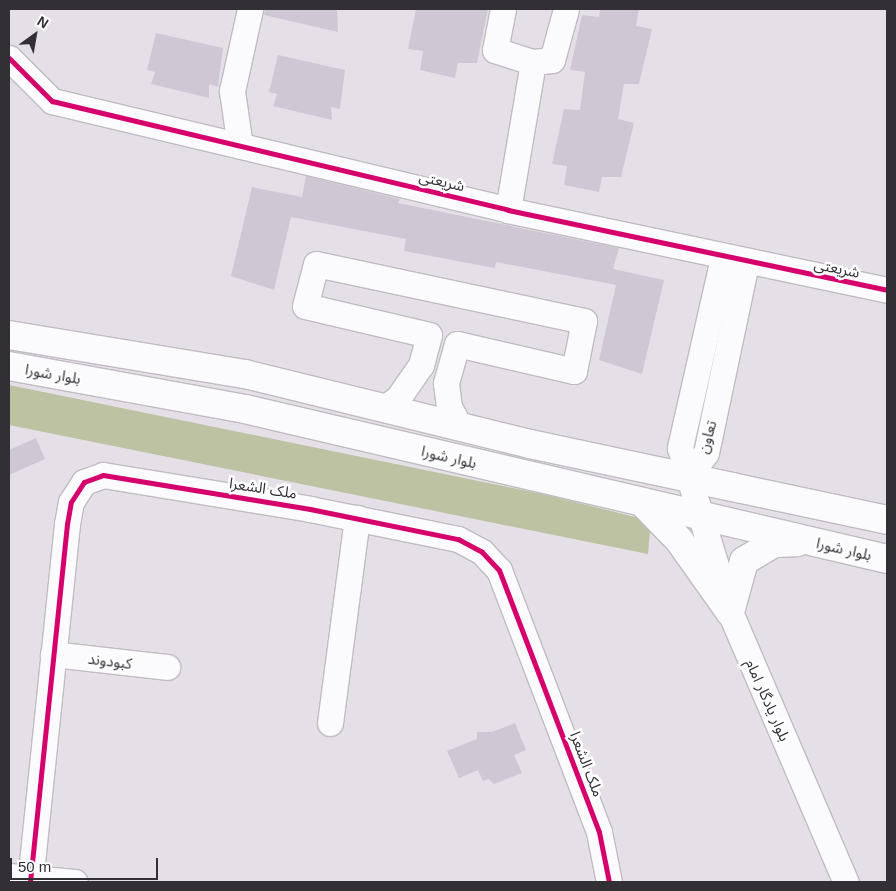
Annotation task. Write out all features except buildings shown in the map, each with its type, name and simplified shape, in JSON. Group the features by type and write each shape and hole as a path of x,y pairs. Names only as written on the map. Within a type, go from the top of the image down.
{"main road":[{"name":"بلوار شورا","path":"9,335 246,374 460,427 887,520"},
{"name":"بلوار شورا","path":"9,366 245,409 887,559"},
{"path":"644,503 679,540 730,612"},
{"path":"730,612 744,561 754,552 774,542 813,542"}],"street":[{"path":"240,146 232,91 250,9"},
{"path":"503,9 496,50 533,62 552,60 566,9"},
{"name":"شریعتی","path":"9,58 52,101 508,210 734,260 887,290"},
{"path":"508,210 533,62"},
{"name":"تعاون","path":"688,476 706,453 734,260"},
{"path":"316,264 584,321 574,371 457,344 429,335 305,306 316,264"},
{"path":"384,408 398,398 422,365 429,335"},
{"path":"457,344 446,383 449,407 460,427"},
{"name":"ملک الشعرا","path":"23,879 54,654 67,524 71,502 84,482 103,475 357,518 458,539 482,552 499,570 599,832 609,882"},
{"name":"بلوار یادگار امام","path":"688,476 730,612 846,882"},
{"path":"330,723 357,518"},
{"name":"کبودوند","path":"54,654 167,667"},
{"path":"23,879 75,882"}],"green space":[{"path":"9,385 547,495 651,521 648,554 9,425"}],"cycle path":[{"path":"9,58 52,101 508,210 887,290"},
{"path":"30,882 67,524 71,502 84,482 103,475 310,509 458,539 482,552 499,570 599,832 609,882"}]}
